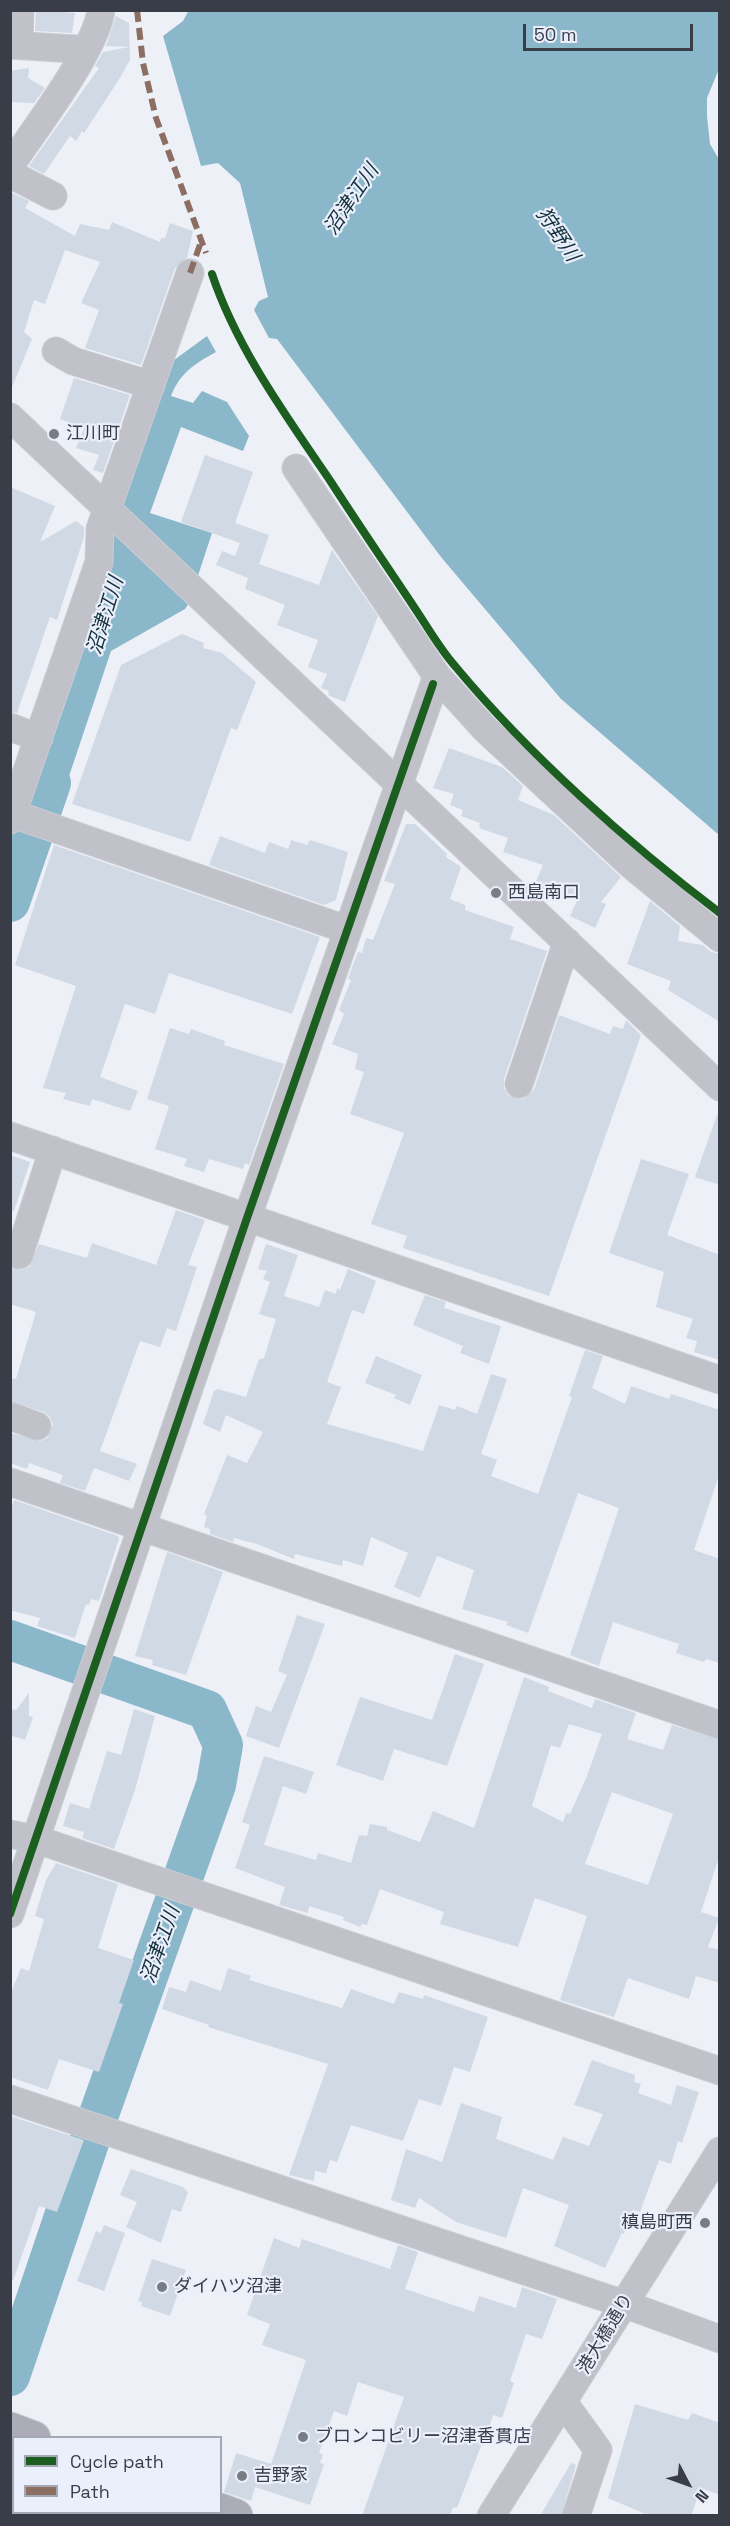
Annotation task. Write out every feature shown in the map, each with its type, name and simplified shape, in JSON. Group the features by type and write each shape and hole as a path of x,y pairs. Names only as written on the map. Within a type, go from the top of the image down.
{"highway":[{"path":"10,2428 29,2436"}],"street":[{"path":"20,10 15,45 76,49 85,52"},
{"path":"10,166 85,52 96,29 101,10"},
{"path":"10,174 53,196"},
{"path":"190,273 100,529 99,562 11,816 348,930"},
{"path":"56,351 73,361 151,385"},
{"path":"10,417 720,1087"},
{"path":"296,468 435,680 544,787 630,864 720,938"},
{"path":"10,1914 22,1837 86,1690 247,1218 435,680"},
{"path":"10,727 39,738"},
{"path":"519,1084 567,942"},
{"path":"10,1136 720,1380"},
{"path":"19,1255 53,1150"},
{"path":"10,1416 37,1426"},
{"path":"10,1482 720,1725"},
{"path":"22,1837 720,2071"},
{"path":"10,2099 624,2304 720,2339"},
{"name":"港大橋通り","path":"491,2516 720,2151"},
{"path":"564,2403 598,2450 576,2516"}],"water":[{"name":"狩野川","path":"189,10 719,11 719,69 707,98 707,116 710,144 720,161 719,835 561,699 441,557 277,339 269,338 254,310 259,301 268,297 240,183 218,163 201,166 163,36 183,21"},
{"path":"207,336 216,352 183,375 171,396 193,403 202,391 227,402 249,436 243,451 181,427 150,513 212,533 189,603 185,609 111,651 54,821 23,827 113,548 110,529 170,363"}],"building":[{"path":"36,10 75,13 72,33 35,31"},
{"path":"116,16 129,23 130,60 84,133 82,131 76,141 70,136 44,174 29,166 99,68 95,66 103,52 129,47 106,46"},
{"path":"29,68 28,78 45,88 34,103 10,102 10,71"},
{"path":"10,192 29,201 25,208 75,236 80,224 109,230 112,222 160,242 161,238 165,238 170,223 193,231 187,258 175,268 141,365 85,348 99,310 81,303 100,262 65,250 45,304 34,300 24,332 32,339 10,392"},
{"path":"74,378 130,395 103,473 93,470 99,455 76,448 84,428 60,419"},
{"path":"205,455 253,472 235,523 269,535 259,564 319,585 332,550 378,616 345,702 328,695 329,691 321,688 327,674 308,667 318,640 277,625 285,605 245,589 248,578 216,565 222,551 235,556 240,543 181,522"},
{"path":"10,487 55,506 40,542 76,521 84,527 84,537 57,620 50,617 17,713 10,712"},
{"path":"182,634 204,643 203,648 222,653 256,682 237,730 231,728 190,842 72,804 121,665"},
{"path":"449,748 502,767 523,786 518,800 554,815 621,877 601,902 606,904 595,928 570,916 577,901 534,886 543,865 503,852 508,838 479,828 480,823 461,816 463,810 450,805 454,794 433,788"},
{"path":"406,824 415,824 447,854 446,857 461,867 450,899 465,905 465,910 514,927 510,939 547,951 504,1079 504,1088 508,1095 523,1099 534,1090 559,1015 610,1034 613,1026 623,1029 626,1020 641,1035 549,1296 403,1248 407,1236 371,1224 404,1133 350,1114 364,1072 355,1069 358,1054 332,1044 344,1014 339,1010 351,980 348,979 358,952 362,953 366,938 373,940 395,884 384,881"},
{"path":"220,836 265,853 269,842 288,849 291,840 307,845 310,840 348,852 336,900 324,905 209,865"},
{"path":"54,845 320,937 292,1014 169,973 155,1014 125,1004 100,1077 138,1091 130,1111 92,1099 90,1106 63,1099 66,1093 43,1088 76,986 15,965"},
{"path":"650,901 680,926 678,941 703,945 711,952 720,954 720,1022 668,990 671,981 627,964"},
{"path":"170,1028 189,1034 191,1029 225,1041 224,1045 284,1064 249,1165 245,1163 243,1169 209,1159 204,1172 184,1166 187,1159 155,1149 169,1106 147,1099"},
{"path":"717,1115 720,1115 720,1185 695,1177"},
{"path":"10,1155 30,1162 14,1211 10,1211"},
{"path":"641,1159 689,1174 667,1235 720,1255 720,1360 694,1352 697,1341 686,1338 693,1319 656,1307 664,1272 609,1253"},
{"path":"176,1210 205,1220 188,1265 197,1267 176,1331 167,1328 160,1347 140,1341 100,1451 137,1464 129,1481 94,1468 85,1491 60,1483 63,1475 29,1463 27,1469 10,1463 11,1433 40,1441 47,1438 53,1424 49,1416 43,1412 10,1401 10,1378 16,1379 36,1312 10,1304 10,1268 22,1270 29,1267 39,1244 87,1258 92,1243 156,1265"},
{"path":"266,1244 298,1255 284,1296 319,1307 325,1290 336,1294 337,1288 340,1290 348,1269 376,1281 364,1314 352,1310 327,1382 341,1387 327,1424 423,1451 439,1405 455,1410 457,1406 477,1414 491,1374 507,1379 481,1454 497,1460 491,1476 538,1494 572,1397 569,1396 585,1350 603,1356 592,1388 625,1404 631,1386 669,1399 671,1394 720,1410 720,1472 694,1550 720,1559 720,1663 706,1659 704,1662 676,1653 679,1644 613,1622 599,1666 570,1655 619,1508 578,1493 528,1633 506,1625 508,1622 462,1609 474,1570 437,1556 420,1598 394,1587 408,1553 371,1537 363,1566 343,1560 342,1566 295,1554 294,1559 257,1544 234,1538 233,1542 210,1534 210,1529 204,1527 207,1516 204,1514 227,1455 247,1463 263,1432 226,1415 220,1432 203,1424 214,1391 218,1389 246,1397 259,1359 264,1358 276,1319 259,1314 270,1282 263,1279 267,1271 258,1269"},
{"path":"425,1295 446,1302 444,1308 501,1326 489,1364 460,1353 463,1346 413,1325"},
{"path":"376,1356 422,1375 410,1405 394,1398 396,1395 365,1383"},
{"path":"14,1500 118,1536 119,1539 99,1601 91,1599 89,1605 86,1604 75,1638 37,1626 40,1618 10,1610 10,1512"},
{"path":"167,1552 223,1572 186,1675 152,1665 153,1660 135,1656"},
{"path":"297,1615 325,1624 279,1748 246,1736 256,1706 271,1712 287,1675 278,1671"},
{"path":"455,1654 484,1664 447,1766 394,1749 383,1781 336,1765 360,1697 432,1720"},
{"path":"524,1677 549,1687 548,1691 592,1708 595,1699 636,1713 627,1739 663,1750 672,1725 720,1740 720,1854 701,1912 719,1918 708,1947 720,1950 720,1983 696,1976 689,1999 628,1978 614,2017 560,2000 587,1916 535,1898 518,1947 440,1924 444,1912 380,1889 367,1925 362,1924 360,1927 343,1920 344,1917 309,1906 308,1913 279,1905 285,1887 235,1868 250,1825 242,1822 264,1756 314,1772 306,1794 283,1786 264,1845 316,1860 318,1853 351,1863 359,1835 367,1836 370,1824 387,1827 387,1830 420,1842 433,1811 474,1828","holes":["569,1724 602,1734 587,1776 570,1814 566,1813 563,1822 532,1806 551,1745 560,1748","612,1792 673,1814 648,1885 585,1864"]},
{"path":"29,1693 29,1716 33,1717 25,1740 10,1735 10,1709 16,1710"},
{"path":"134,1709 155,1716 135,1790 114,1849 82,1838 84,1832 63,1826 70,1803 89,1809 107,1751 121,1755"},
{"path":"56,1863 118,1884 98,1948 134,1960 119,2003 123,2004 99,2072 59,2059 48,2090 10,2077 10,1995 21,1968 29,1971 44,1919 35,1916 46,1880"},
{"path":"228,1968 251,1976 249,1980 342,2008 351,1989 394,2004 399,1992 423,1999 424,1995 488,2017 470,2072 454,2067 441,2106 419,2099 403,2141 351,2125 337,2162 330,2160 326,2173 315,2171 314,2181 289,2175 328,2064 208,2027 209,2025 162,2009 169,1987 186,1992 190,1980 221,1991"},
{"path":"592,2060 635,2075 634,2082 641,2084 638,2093 671,2105 677,2085 699,2092 682,2143 678,2141 671,2164 659,2160 640,2212 633,2210 624,2234 622,2233 605,2268 554,2246 569,2205 523,2188 506,2238 456,2222 419,2198 415,2208 391,2200 406,2149 442,2162 461,2103 502,2117 496,2139 553,2160 563,2137 589,2146 603,2114 574,2105"},
{"path":"10,2116 84,2140 57,2212 39,2206 13,2281 10,2280"},
{"path":"131,2169 183,2187 188,2192 181,2212 172,2209 161,2243 126,2227 137,2202 120,2195"},
{"path":"104,2225 125,2233 104,2291 77,2281 96,2231 101,2233"},
{"path":"274,2238 299,2248 302,2239 390,2269 398,2245 418,2252 405,2289 474,2312 479,2296 516,2308 522,2287 557,2299 542,2339 526,2334 510,2381 514,2383 502,2418 493,2415 484,2446 481,2446 457,2508 453,2507 450,2516 362,2516 404,2397 358,2382 347,2416 334,2411 319,2453 323,2455 320,2463 324,2464 310,2505 255,2487 251,2501 224,2492 236,2453 271,2464 306,2360 262,2345 270,2324 247,2315"},
{"path":"152,2259 186,2270 170,2316 141,2306 142,2302 138,2301"},
{"path":"635,2404 688,2420 692,2413 720,2423 720,2495 701,2488 691,2516 650,2516 608,2498"},
{"path":"571,2463 576,2465 561,2516 540,2516"}],"waterway":[{"name":"沼津江川","path":"10,902 51,783"},
{"name":"沼津江川","path":"10,1640 207,1710 223,1745 216,1785 93,2131 10,2376"}],"marked path":[{"path":"137,10 143,63 156,118 206,253"},
{"path":"190,273 202,239"}],"cycle path":[{"path":"212,274 222,302 264,382 449,659 514,732 581,797 650,858 720,913"},
{"path":"10,1914 247,1218 433,684"}],"place":[{"name":"江川町","path":"54,434"},
{"name":"西島南口","path":"496,893"},
{"name":"槙島町西","path":"705,2223"},
{"name":"ダイハツ沼津","path":"162,2287"},
{"name":"ブロンコビリー沼津香貫店","path":"303,2437"},
{"name":"吉野家","path":"242,2476"}]}
